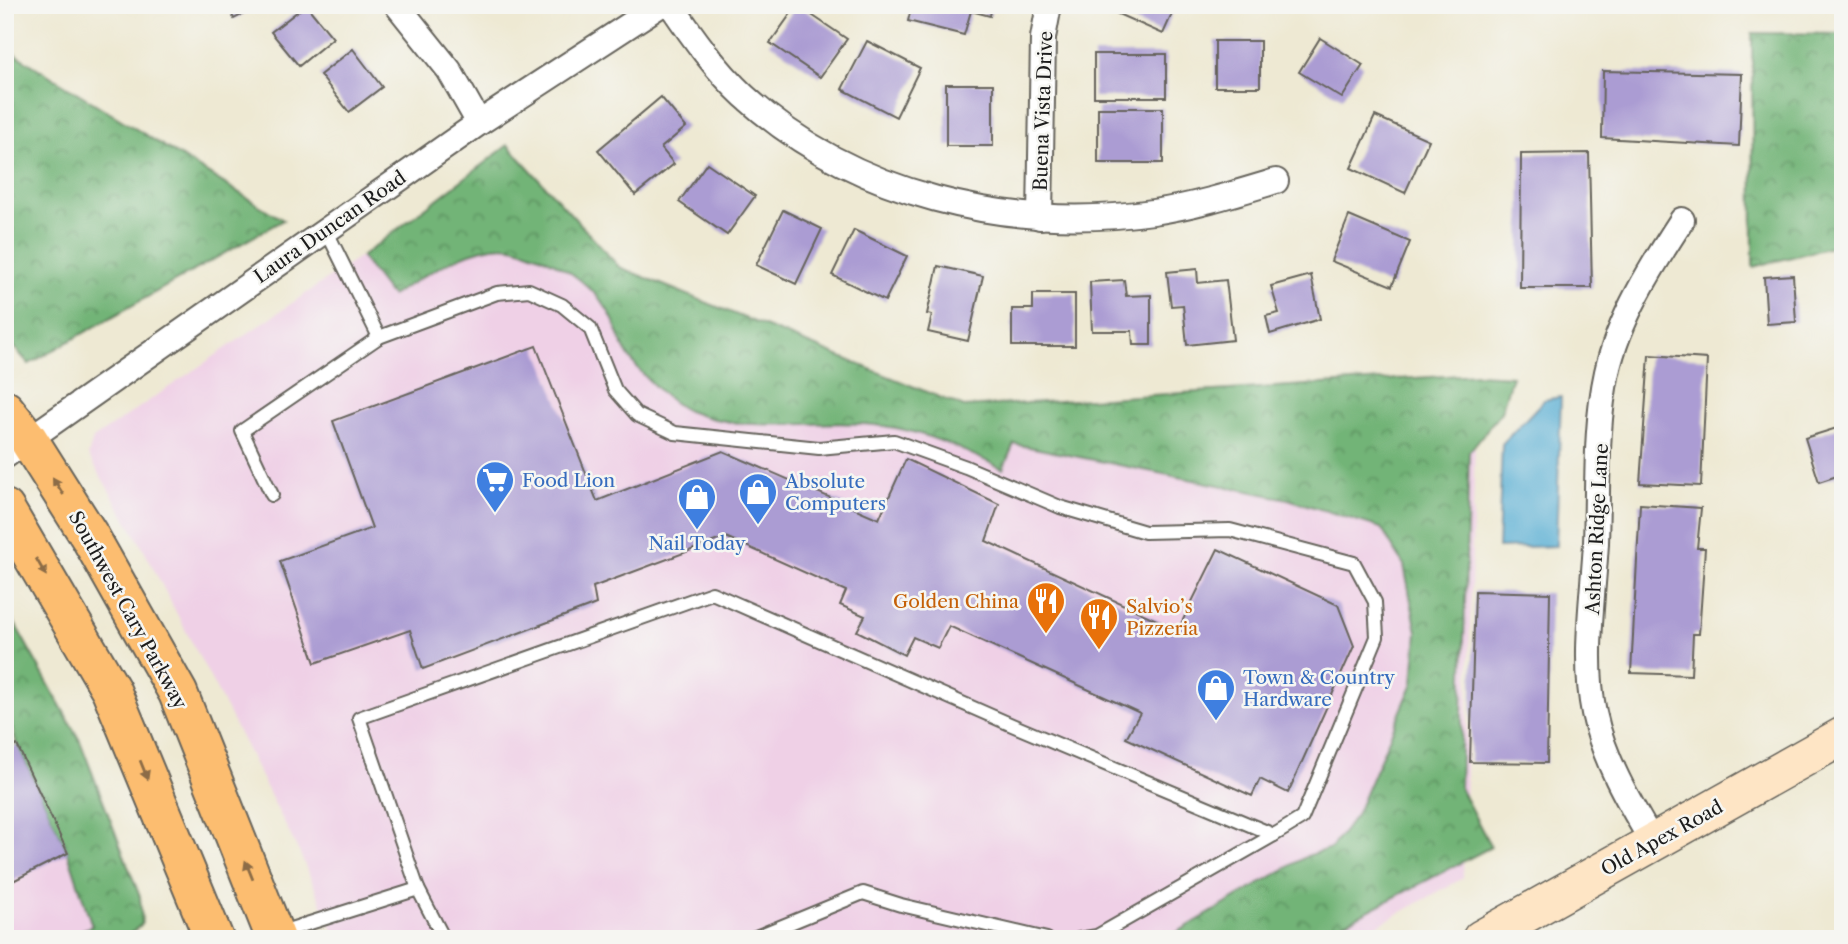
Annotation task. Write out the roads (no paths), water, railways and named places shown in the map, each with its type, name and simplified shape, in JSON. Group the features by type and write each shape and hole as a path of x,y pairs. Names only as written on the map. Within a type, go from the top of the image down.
{"main road":[{"name":"Southwest Cary Parkway","path":"13,435 90,537 178,693 270,937"},
{"path":"5,509 111,690 214,939"},
{"name":"Old Apex Road","path":"1481,939 1843,736"}],"street":[{"path":"397,5 449,70 479,123"},
{"name":"Laura Duncan Road","path":"13,435 326,230 479,123 660,5"},
{"path":"671,5 742,94 797,136 848,166 889,185 931,198 982,210 1040,217 1099,217 1155,212 1276,181"},
{"name":"Buena Vista Drive","path":"1040,217 1043,38 1049,5"},
{"name":"Ashton Ridge Lane","path":"1653,843 1625,795 1601,739 1589,686 1607,373 1620,333 1652,265 1682,220"}],"lane":[{"path":"326,230 379,337"},
{"path":"272,495 242,431 379,337 497,293 528,290 562,305 590,328 615,390 637,415 675,433 819,448 894,441 966,467 1060,507 1145,532 1230,530 1354,563 1375,602 1377,637 1302,818 1097,937 1079,939"},
{"path":"444,939 418,889 359,718 712,593 1012,725 1274,835"},
{"path":"270,937 418,889"},
{"path":"751,939 863,893 901,905 1047,939"}],"water":[{"path":"1561,397 1556,546 1498,548 1502,444 1544,400"}],"place":[{"name":"Food Lion","path":"495,514"},
{"name":"Absolute Computers","path":"758,526"},
{"name":"Nail Today","path":"697,531"},
{"name":"Golden China","path":"1046,635"},
{"name":"Salvio’s Pizzeria","path":"1099,651"},
{"name":"Town & Country Hardware","path":"1216,722"}]}
